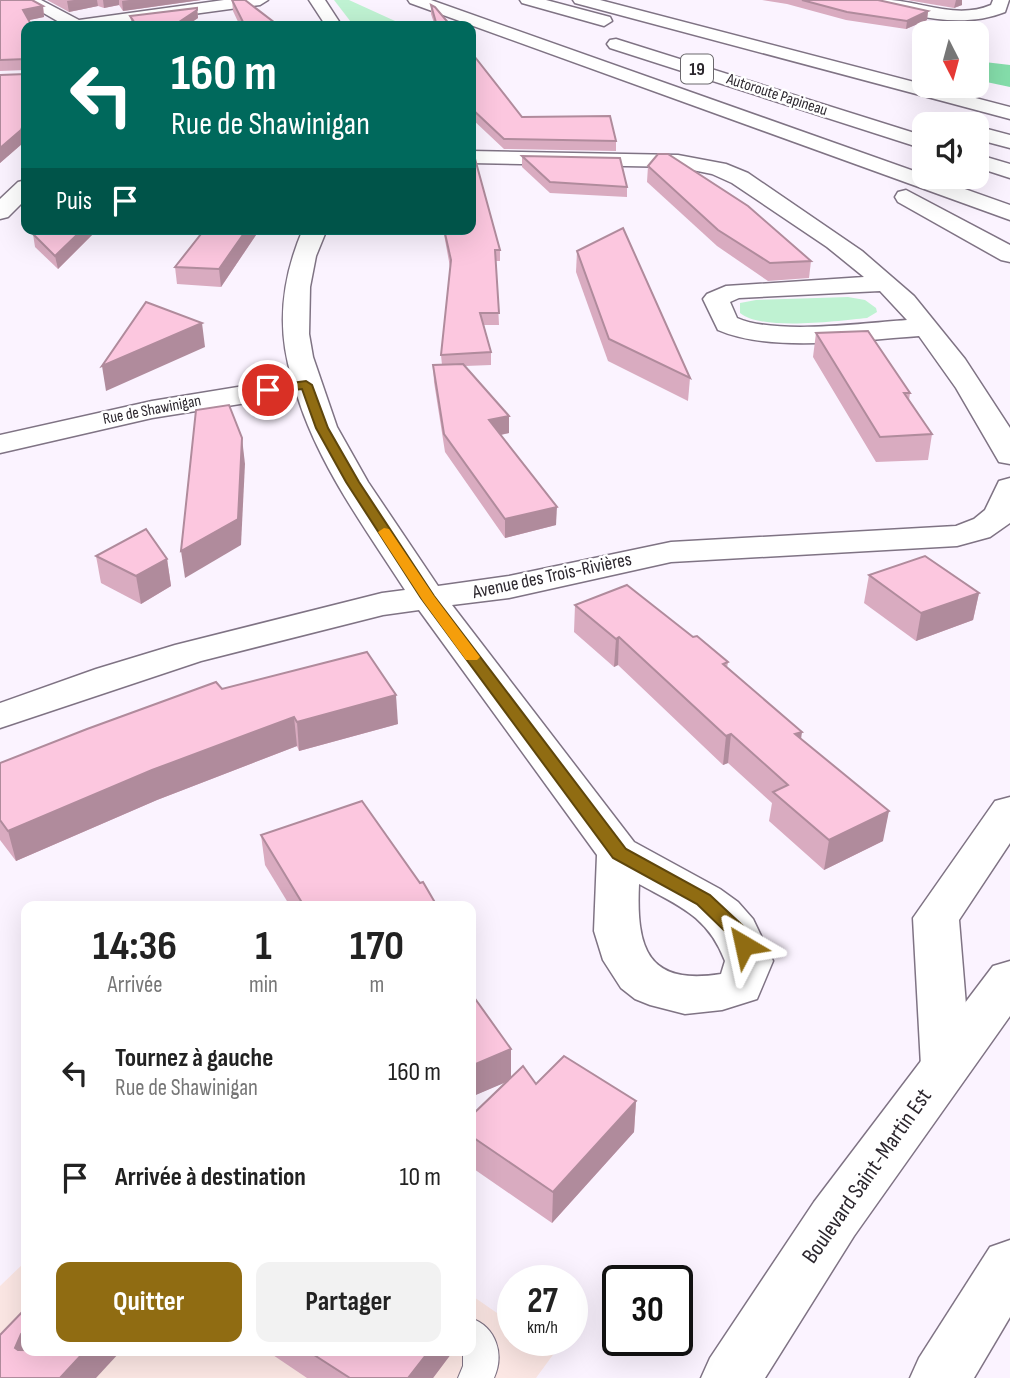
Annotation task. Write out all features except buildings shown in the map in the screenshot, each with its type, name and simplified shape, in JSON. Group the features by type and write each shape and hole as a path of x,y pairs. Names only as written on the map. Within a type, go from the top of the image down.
{"main road":[{"path":"29,0 69,21"},
{"path":"113,21 260,0"},
{"path":"317,0 331,21"},
{"path":"416,0 476,21"},
{"path":"580,0 1010,113"},
{"path":"871,0 935,13 965,15 991,12 999,8 1002,0"},
{"name":"Autoroute Papineau","path":"523,7 749,63"},
{"name":"Autoroute Papineau","path":"523,7 912,139"},
{"path":"476,21 1010,213"},
{"path":"806,58 912,79"},
{"path":"989,93 1010,97"},
{"path":"711,104 791,146 929,209 1010,256"},
{"path":"989,136 1010,142"},
{"path":"476,157 663,161 718,169 740,178 886,283 927,327 1010,455"},
{"path":"989,164 1010,171"},
{"path":"0,212 21,192"},
{"path":"313,235 300,270 295,311 299,357 322,428 352,482 428,598 620,853"},
{"path":"886,283 735,291 716,299 727,324 754,332 927,327"},
{"name":"Rue de Shawinigan","path":"0,444 111,417 306,385"},
{"name":"Avenue des Trois-Rivières","path":"0,716 109,677 233,640 382,604 509,587 671,551 957,536 975,532 1001,515 1010,488"},
{"path":"946,1066 936,918 1010,811"},
{"name":"Boulevard Saint-Martin Est","path":"731,1378 834,1219 1010,979"},
{"path":"940,1378 1010,1265"}],"lane":[{"path":"476,1342 483,1354 483,1365 476,1378"}],"shaded area":[{"path":"21,1266 21,1356 476,1356 476,1298 497,1313 497,1356 552,1356 536,1378 0,1378 0,1286"}],"green space":[{"path":"334,0 349,0 395,21 350,21"},
{"path":"989,63 1010,65 1010,87 989,83"},
{"path":"848,297 865,300 876,308 877,312 867,318 800,323 765,322 740,313 740,303 756,300"}],"slow traffic":[{"path":"384,532 472,657"}],"route":[{"path":"268,390 306,385 322,428 352,482 428,598 620,853 704,900 722,914 737,931 744,945"}]}
